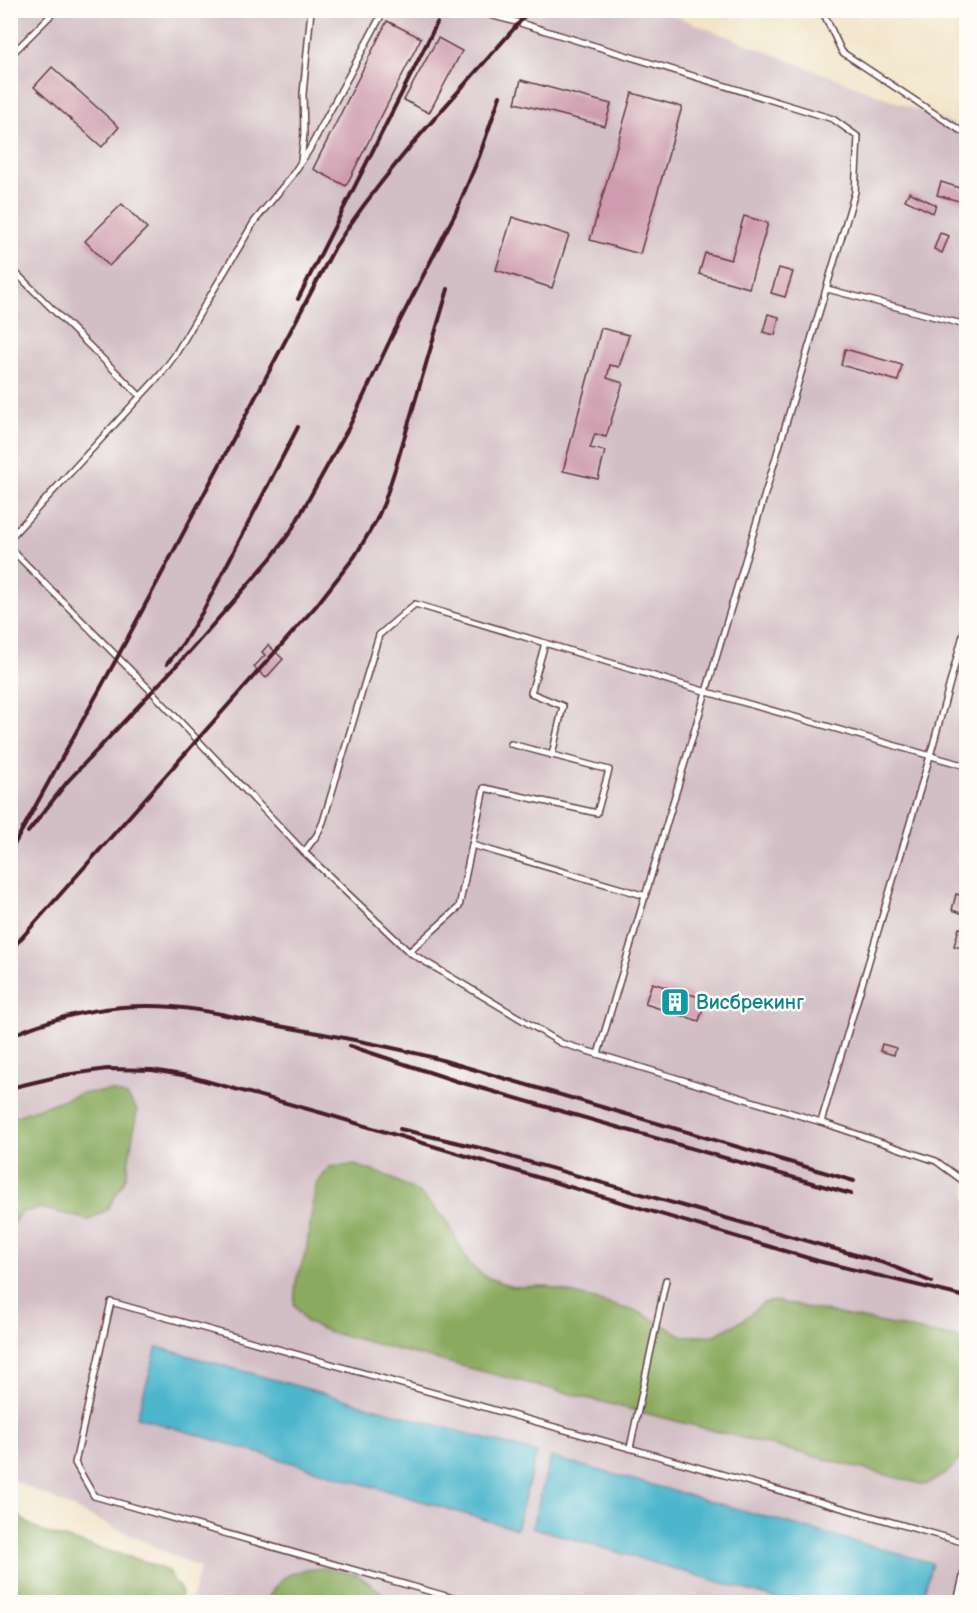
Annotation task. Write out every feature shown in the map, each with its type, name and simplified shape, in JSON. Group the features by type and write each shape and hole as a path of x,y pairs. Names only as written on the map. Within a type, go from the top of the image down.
{"lane":[{"path":"10,56 56,10"},
{"path":"300,165 304,134 303,94 311,10"},
{"path":"10,538 161,374 175,355 254,222 300,165 384,10"},
{"path":"470,10 520,23 833,119 858,137 855,192 598,1054"},
{"path":"822,10 842,52 966,132"},
{"path":"10,267 140,396"},
{"path":"827,289 966,325"},
{"path":"10,548 152,692 304,852 409,952 561,1043 820,1122 936,1161 966,1183"},
{"path":"304,852 317,835 322,822 379,635 415,604 706,692 966,766"},
{"path":"820,1122 930,756 966,624"},
{"path":"545,643 531,693 564,705 552,755"},
{"path":"409,952 459,907 484,788 597,813 609,770 511,744"},
{"path":"472,845 646,896"},
{"path":"630,1448 666,1280"},
{"path":"467,1602 94,1496 75,1463 111,1302 966,1543"},
{"path":"957,1602 966,1564"}],"shaded area":[{"path":"11,11 662,11 966,129 966,1602 191,1602 200,1568 11,1479"}],"green space":[{"path":"112,1091 127,1096 137,1110 126,1178 107,1210 89,1220 41,1208 20,1213 11,1226 11,1118 82,1093"},
{"path":"354,1165 385,1175 420,1193 446,1220 469,1264 486,1277 513,1287 546,1286 641,1313 683,1336 715,1335 743,1320 763,1303 775,1301 966,1340 966,1455 946,1474 925,1485 329,1332 306,1322 294,1304 296,1281 306,1252 316,1186 329,1167"},
{"path":"11,1507 24,1521 43,1532 144,1561 168,1571 181,1591 181,1602 11,1602"},
{"path":"325,1568 358,1575 386,1596 411,1602 266,1602 283,1578 296,1572"}],"water":[{"path":"157,1347 537,1453 516,1529 137,1417"},
{"path":"551,1457 932,1563 921,1602 788,1602 532,1527"}],"building":[{"path":"387,21 421,38 346,186 313,169"},
{"path":"438,38 462,51 429,113 404,100"},
{"path":"52,67 119,127 102,147 34,87"},
{"path":"521,80 611,104 605,126 515,103"},
{"path":"632,93 682,107 640,254 590,240"},
{"path":"941,182 966,190 966,203 937,195"},
{"path":"909,192 936,205 933,213 905,200"},
{"path":"122,204 147,228 109,266 85,241"},
{"path":"744,216 768,223 749,288 699,274 705,253 731,260"},
{"path":"512,217 569,235 552,288 496,270"},
{"path":"940,233 949,236 942,253 934,249"},
{"path":"779,268 793,272 785,297 771,293"},
{"path":"768,314 779,317 775,335 763,332"},
{"path":"601,328 629,335 619,367 610,365 607,378 623,383 606,437 595,434 590,448 605,451 598,479 563,471"},
{"path":"845,349 902,365 898,381 841,365"},
{"path":"268,645 283,659 266,678 254,667 265,655 262,652"},
{"path":"956,894 966,897 964,914 952,910"},
{"path":"959,928 966,930 966,949 954,946"},
{"name":"Висбрекинг","path":"652,983 706,999 699,1021 645,1004"},
{"path":"882,1044 896,1048 894,1055 880,1051"}],"railway":[{"path":"10,852 117,658 335,247 356,215 403,155 530,10"},
{"path":"298,299 437,23"},
{"path":"28,832 68,781 189,652 271,558 291,531 349,427 393,334 455,214 479,157 500,96"},
{"path":"10,951 316,606 355,556 384,503 448,289"},
{"path":"167,664 203,611 298,427"},
{"path":"10,1036 56,1020 102,1009 150,1006 208,1012 357,1040 435,1058 854,1181"},
{"path":"350,1046 456,1081 851,1194"},
{"path":"10,1088 65,1075 107,1069 152,1070 188,1076 322,1113 818,1261 966,1297"},
{"path":"400,1129 480,1148 884,1263 932,1282"}],"place":[{"name":"Висбрекинг","path":"675,1002"}]}
